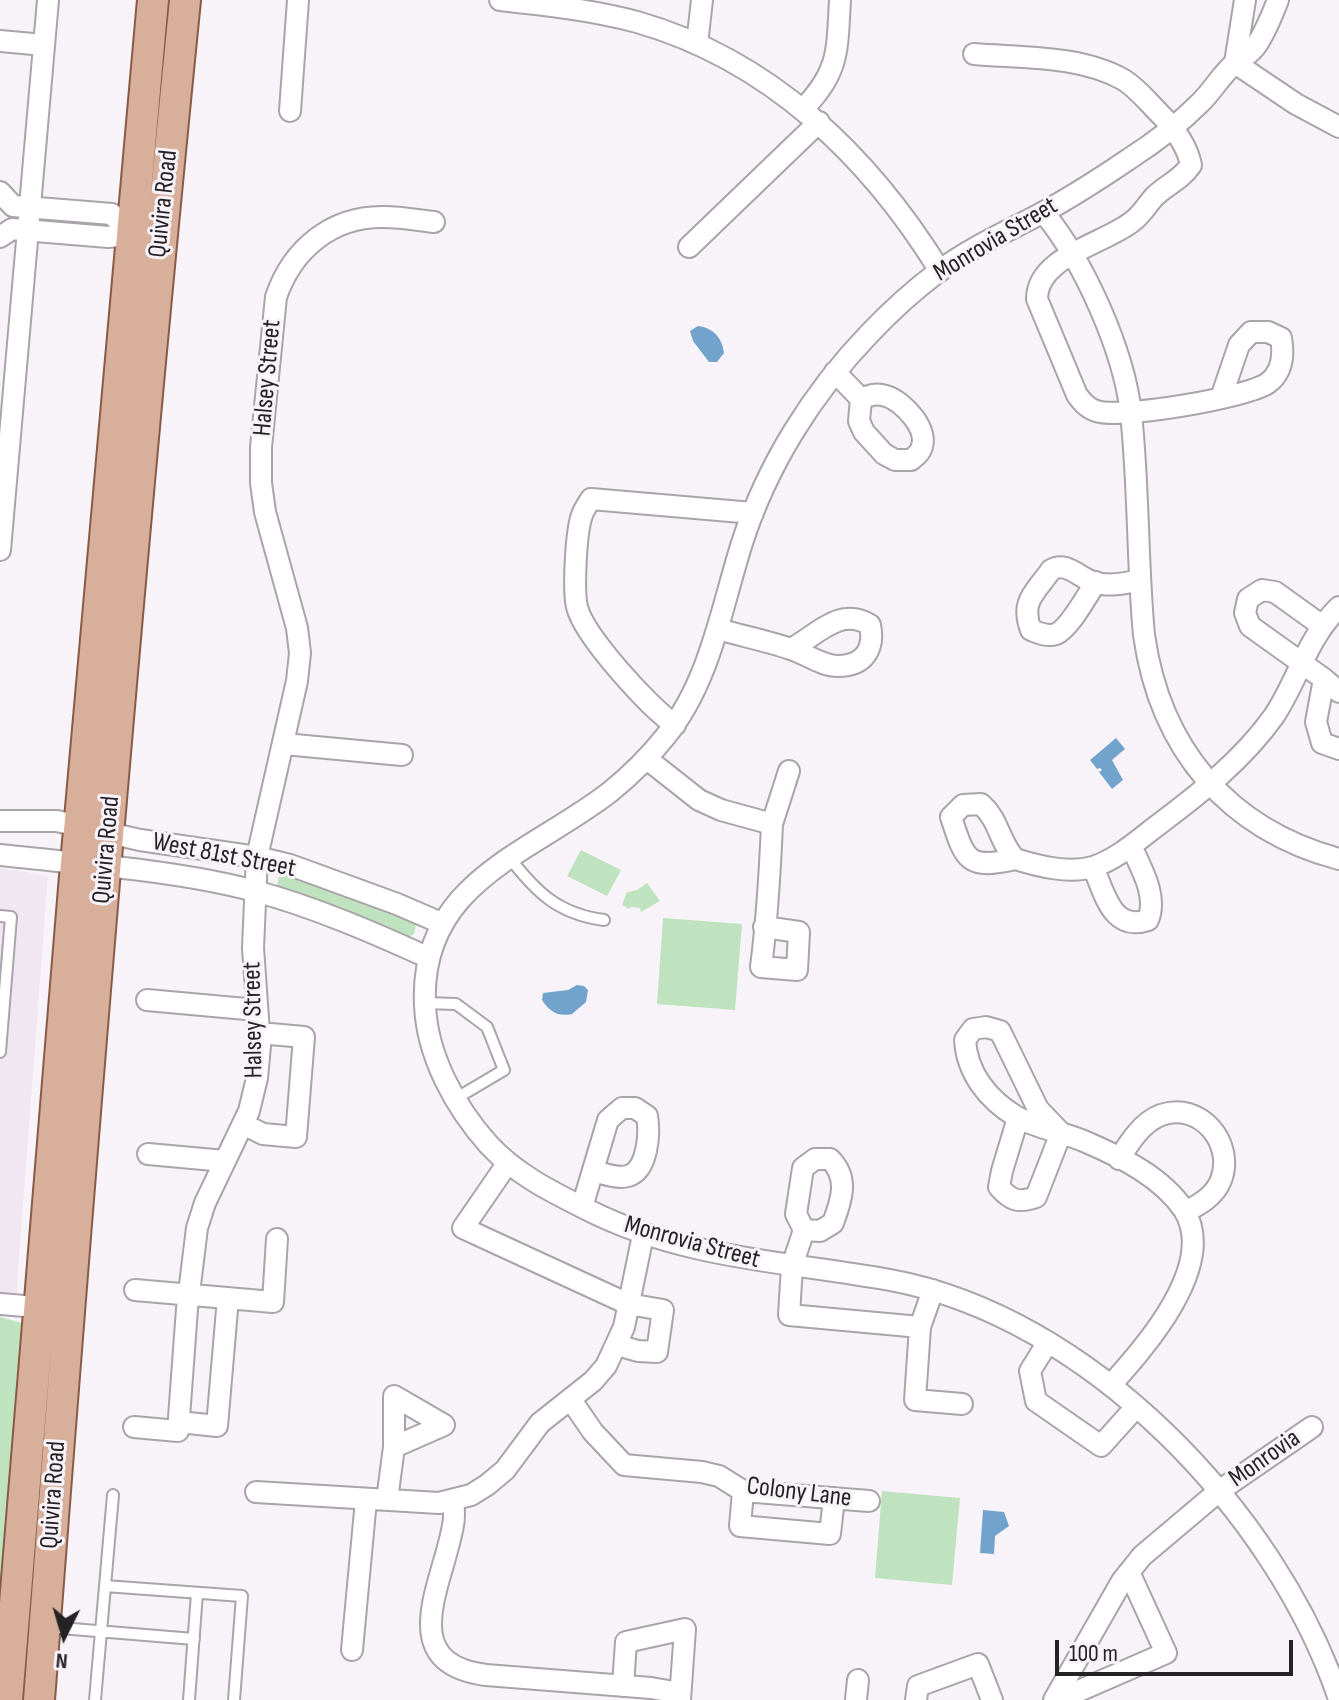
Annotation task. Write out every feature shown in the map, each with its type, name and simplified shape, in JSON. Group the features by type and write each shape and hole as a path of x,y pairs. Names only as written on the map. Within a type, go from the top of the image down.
{"main road":[{"name":"Quivira Road","path":"7,1700 54,1308 94,830 131,235 153,0"},
{"name":"Quivira Road","path":"94,830 146,387 185,0"},
{"path":"131,235 139,236 148,254 137,379 146,387"},
{"name":"Quivira Road","path":"39,1700 45,1627 54,1308"}],"street":[{"path":"0,550 7,393 29,231 48,0 39,0"},
{"path":"290,111 298,0"},
{"path":"500,0 591,11 640,23 697,44 743,68 812,115 870,172 940,271"},
{"path":"697,44 702,0"},
{"path":"689,247 812,115 836,58 840,0"},
{"path":"1245,0 1235,63 1296,104 1339,127"},
{"name":"Monrovia Street","path":"1278,0 1253,50 1235,63 1173,128 1044,213 991,238 940,271 871,332 835,372 794,431 770,474 737,560 718,629 702,671 675,725 647,759 607,794 486,872 458,900 441,923 427,957 425,1003 426,1027 455,1099 478,1132 507,1164 556,1196 643,1235 734,1257 891,1280 933,1290 1003,1316 1111,1385 1206,1475 1273,1565 1332,1658 1339,1699"},
{"path":"0,41 44,45"},
{"path":"974,54 1080,63 1103,70 1137,89 1173,128 1188,152 1191,165 1183,177 1159,193 1132,222 1072,255 1044,275 1037,286 1037,299 1077,395 1096,411 1131,412 1221,398"},
{"path":"0,192 13,206 112,214 131,235"},
{"path":"1044,213 1072,255 1111,336 1131,412 1139,580 1148,663 1158,700 1174,735 1198,771 1241,813 1297,846 1339,859"},
{"name":"Halsey Street","path":"179,1427 197,1228 205,1203 243,1124 257,1078 259,1033 253,948 257,857 284,744 300,653 297,628 266,516 261,483 276,297 283,275 297,255 313,240 338,225 363,218 384,217 434,222"},
{"path":"0,237 12,229 108,237 131,235"},
{"path":"835,372 861,399"},
{"path":"675,725 642,695 590,633 577,608 575,584 582,515 591,499 753,513"},
{"path":"1096,582 1120,584 1139,580"},
{"path":"1321,625 1275,592 1262,590 1248,599 1245,613 1250,626 1332,686 1316,722 1322,743 1339,749"},
{"path":"1015,859 1042,867 1093,867 1131,846 1210,783 1255,741 1276,713 1321,625 1339,607"},
{"path":"718,629 791,649"},
{"path":"284,744 402,755"},
{"path":"647,759 699,800 721,810 772,824"},
{"path":"764,927 772,824 789,771"},
{"name":"West 81st Street","path":"0,821 57,821 140,840 257,857 290,865 441,923"},
{"path":"1093,867 1114,912 1124,922 1136,924 1148,920 1153,908 1146,879 1131,846"},
{"name":"West 81st Street","path":"0,855 198,879 255,891 336,919 427,957"},
{"path":"147,1000 257,1010"},
{"path":"1061,1133 1038,1109 1000,1031 986,1027 973,1029 965,1040 966,1058 977,1081 998,1103 1018,1118 1085,1142 1154,1179 1185,1212 1191,1236 1191,1259 1186,1279 1155,1334 1111,1385"},
{"path":"243,1124 263,1134 296,1137 304,1037 259,1033"},
{"path":"1119,1159 1137,1133 1159,1116 1177,1113 1202,1120 1223,1143 1225,1162 1221,1181 1213,1194 1185,1212"},
{"path":"1018,1118 999,1187 1010,1199 1023,1202 1036,1197 1061,1133"},
{"path":"148,1154 225,1161"},
{"path":"507,1164 463,1228 628,1304 663,1310 657,1352 617,1345"},
{"path":"582,1207 595,1171"},
{"path":"804,1230 792,1266 789,1315 920,1327"},
{"path":"256,1492 439,1503 487,1485 505,1470 540,1423 571,1400 606,1366 624,1327 643,1235"},
{"path":"135,1290 273,1302 277,1239"},
{"path":"933,1290 920,1327 915,1400 962,1404"},
{"path":"134,1427 217,1426 228,1298"},
{"path":"0,1304 54,1308"},
{"path":"1048,1342 1030,1371 1036,1401 1101,1446 1136,1407"},
{"name":"Colony Lane","path":"571,1400 593,1432 624,1465 702,1472 719,1476 743,1491 869,1501"},
{"name":"Monrovia","path":"1056,1700 1129,1572 1167,1533 1219,1491 1312,1427"},
{"path":"352,1650 376,1500 394,1447"},
{"path":"743,1491 740,1526 830,1534 834,1498"},
{"path":"453,1500 454,1522 431,1602 430,1628 437,1650 451,1665 468,1673 623,1686 680,1697 685,1629 626,1642 623,1686"},
{"path":"1056,1700 1166,1653 1129,1572"},
{"path":"916,1700 918,1686 978,1664 992,1700"}],"lane":[{"path":"509,857 526,880 558,906 580,917 604,920"},
{"path":"0,916 11,917 0,1052"},
{"path":"425,1003 456,1004 487,1027 504,1070 455,1099"},
{"path":"95,1700 113,1495"},
{"path":"105,1586 242,1596 234,1700"},
{"path":"189,1700 197,1593"},
{"path":"45,1627 194,1639"}],"shaded area":[{"path":"0,868 48,876 17,1305 0,1305"}],"green space":[{"path":"581,850 621,870 607,896 567,876"},
{"path":"288,872 412,918 416,924 414,934 408,937 277,887 279,876"},
{"path":"647,883 660,901 641,912 640,908 629,909 622,905 627,892"},
{"path":"663,918 742,924 735,1010 657,1004"},
{"path":"0,1317 22,1323 30,1336 0,1700"},
{"path":"882,1491 960,1498 952,1585 875,1578"}],"water":[{"path":"698,326 712,331 719,338 724,353 717,362 709,362 693,341 690,331"},
{"path":"1116,738 1125,749 1112,760 1123,780 1112,789 1099,772 1102,770 1097,769 1090,760"},
{"path":"577,985 588,990 586,1002 572,1014 555,1013 542,1000 543,993 568,990"},
{"path":"983,1510 1004,1512 1009,1526 995,1536 994,1554 980,1553"}]}
